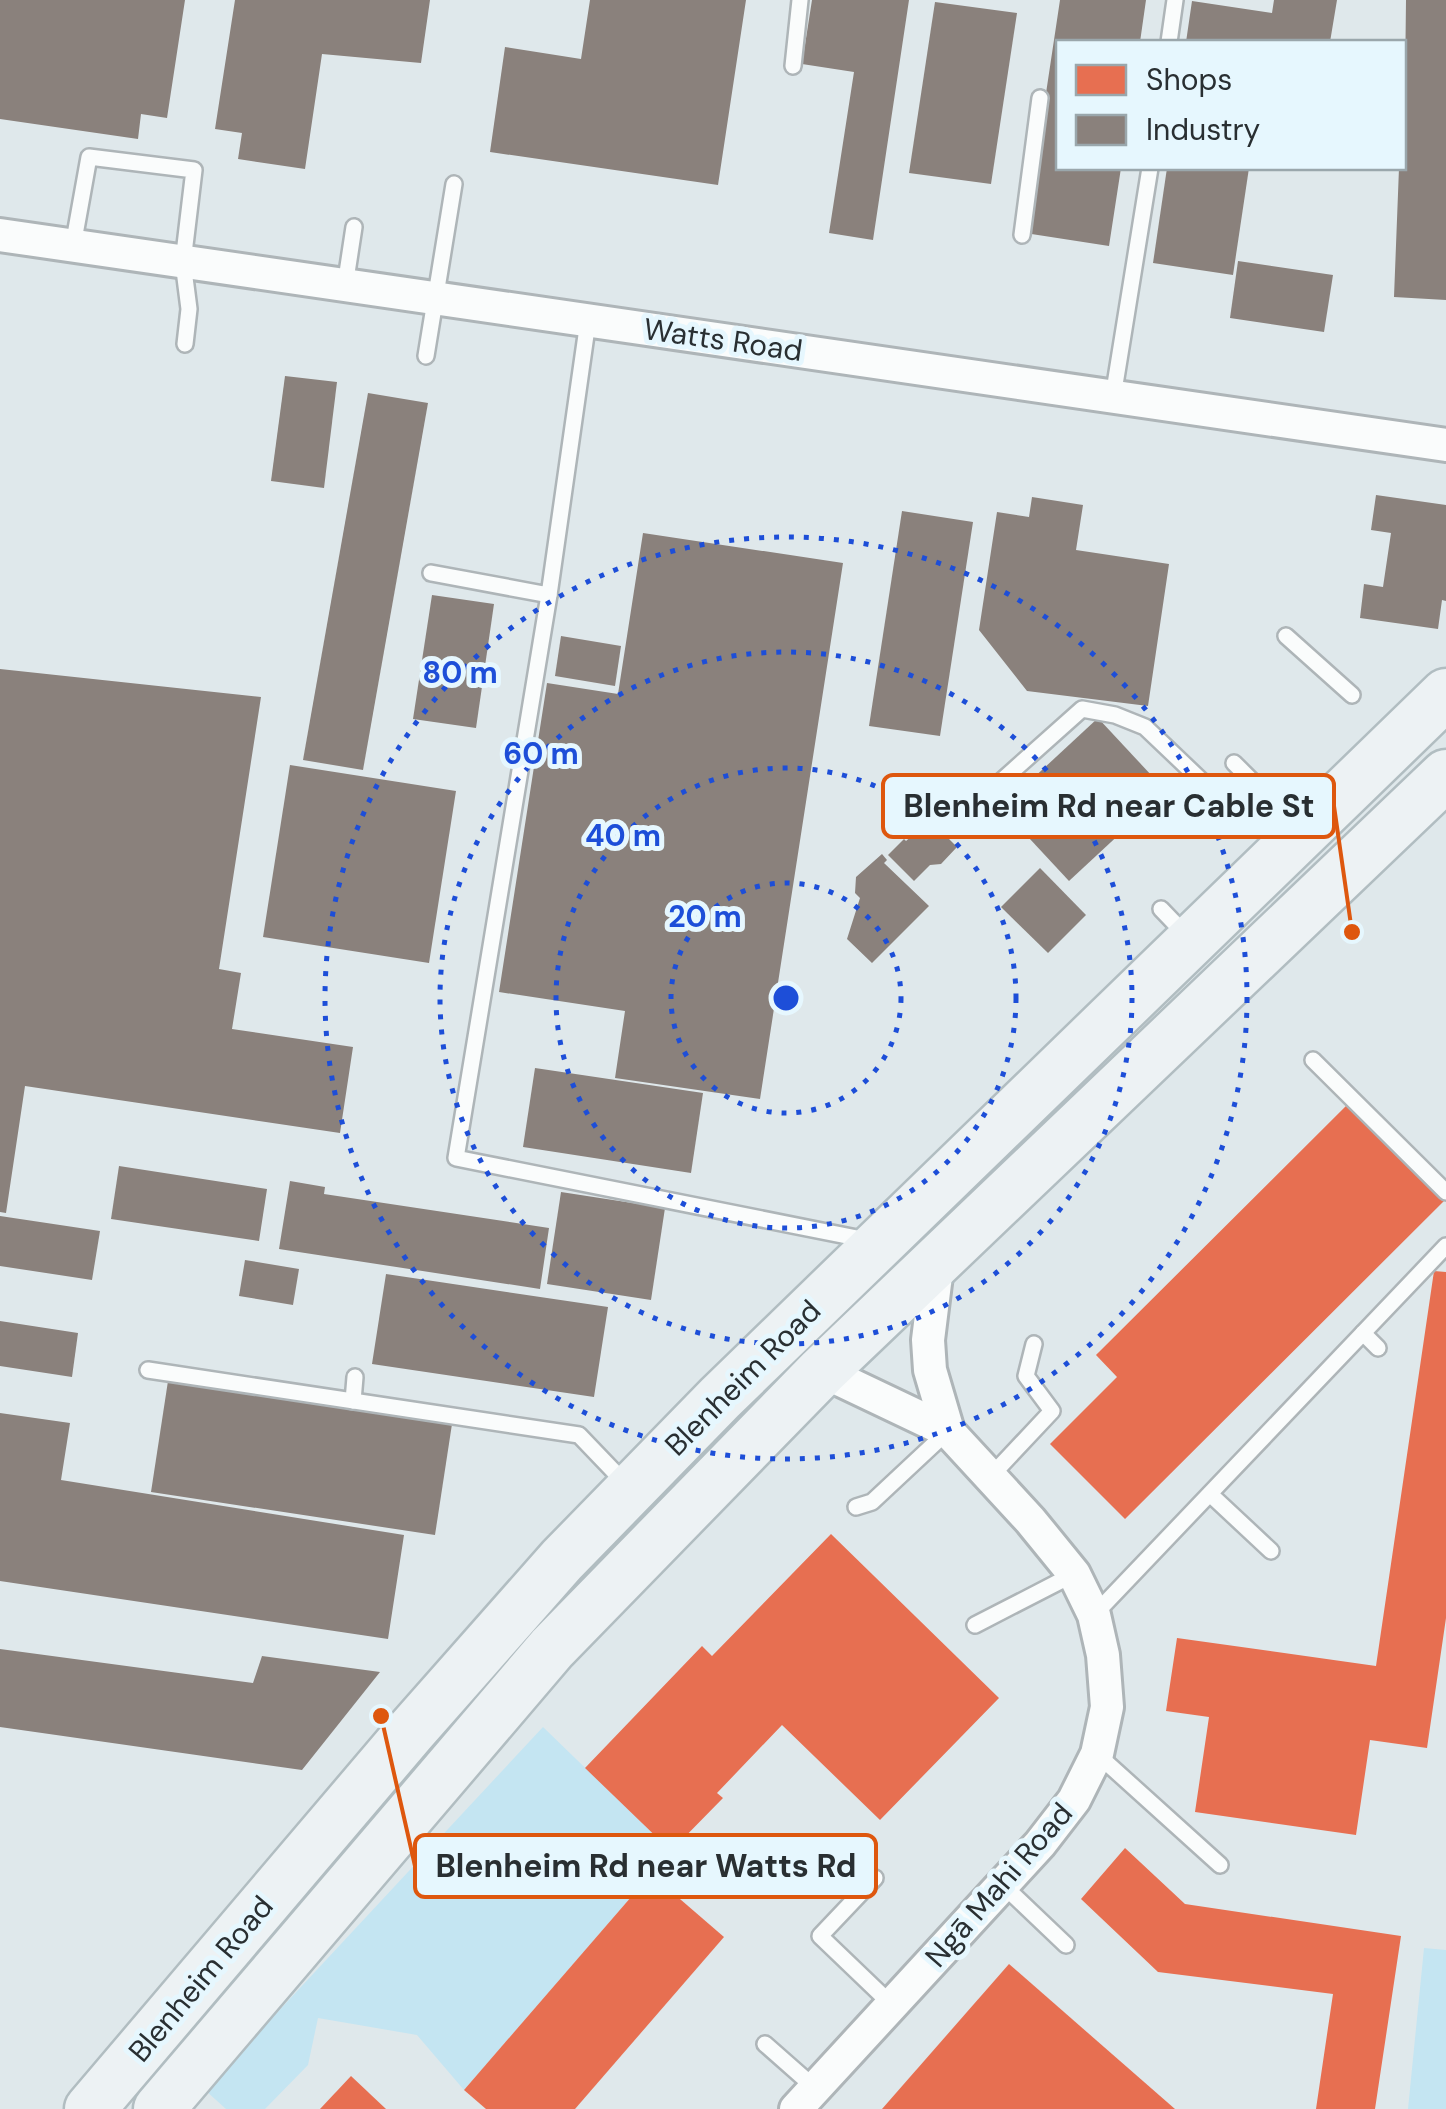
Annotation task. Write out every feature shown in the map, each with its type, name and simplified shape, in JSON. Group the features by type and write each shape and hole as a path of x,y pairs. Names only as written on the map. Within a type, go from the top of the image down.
{"main road":[{"name":"Blenheim Road","path":"90,2109 562,1560 880,1243 1176,925 1304,832 1446,694"},
{"name":"Blenheim Road","path":"159,2109 552,1648 822,1371 1446,775"},
{"path":"467,1668 503,1704"}],"street":[{"name":"Watts Road","path":"0,235 1446,445"},
{"name":"Ngā Mahi Road","path":"938,1259 928,1340 930,1370 948,1431"},
{"name":"Ngā Mahi Road","path":"806,2099 1040,1844 1074,1800 1097,1754 1107,1707 1103,1655 1094,1616 1074,1574 992,1476 948,1431 822,1371"}],"lane":[{"path":"792,66 800,0"},
{"path":"1169,40 1176,0"},
{"path":"1022,235 1040,98"},
{"path":"73,246 89,157 194,170 183,262 190,309 185,344"},
{"path":"1113,396 1150,170"},
{"path":"426,356 454,184"},
{"path":"345,286 354,227"},
{"path":"588,321 549,595 456,1158 880,1243"},
{"path":"431,574 549,595"},
{"path":"1286,636 1352,695"},
{"path":"998,784 1082,709 1115,715 1146,727 1209,788"},
{"path":"1234,762 1304,832"},
{"path":"1313,1060 1446,1192"},
{"path":"1094,1616 1446,1246"},
{"path":"1363,1333 1378,1348"},
{"path":"992,1476 1052,1411 1037,1396 1026,1376 1034,1344"},
{"path":"148,1370 579,1434 631,1489"},
{"path":"353,1401 354,1377"},
{"path":"856,1507 872,1502 948,1431"},
{"path":"1210,1494 1271,1551"},
{"path":"976,1625 1074,1574"},
{"path":"1097,1754 1220,1865"},
{"path":"875,1878 820,1936 892,2005"},
{"path":"1003,1885 1066,1945"},
{"path":"766,2044 806,2099"}],"shaded area":[{"path":"543,1727 671,1851 464,2090 417,2035 318,2018 308,2065 265,2109 226,2109 205,2090"},
{"path":"1424,1948 1446,1950 1446,2109 1408,2109"}],"building: Shops":[{"path":"1351,1101 1446,1199 1125,1519 1050,1444 1117,1377 1096,1355"},
{"path":"1434,1271 1446,1272 1446,1618 1427,1748 1370,1740 1356,1835 1195,1812 1209,1717 1166,1711 1177,1638 1376,1666"},
{"path":"831,1534 999,1698 880,1820 782,1725 717,1793 723,1798 671,1851 585,1768 702,1646 712,1656"},
{"path":"1125,1848 1185,1904 1401,1936 1375,2109 1316,2109 1333,1994 1158,1972 1081,1899"},
{"path":"651,1874 724,1937 575,2109 486,2109 464,2090"},
{"path":"1009,1964 1175,2109 882,2109"},
{"path":"351,2076 386,2109 320,2109"}],"building: Industry":[{"path":"0,0 185,0 167,118 141,114 138,139 0,119"},
{"path":"235,0 430,0 421,63 322,54 305,169 238,159 242,133 215,129"},
{"path":"590,0 746,0 718,185 490,152 505,47 581,59"},
{"path":"812,0 909,0 873,240 829,233 854,72 802,64"},
{"path":"1060,0 1146,0 1140,40 1056,40 1056,170 1121,170 1109,246 1025,233"},
{"path":"1274,0 1337,0 1330,40 1186,40 1192,1 1272,13"},
{"path":"1406,0 1446,0 1446,300 1394,297 1399,170 1406,170"},
{"path":"935,2 1017,13 991,184 909,173"},
{"path":"1167,170 1249,170 1233,275 1153,263"},
{"path":"1238,261 1333,275 1324,332 1230,318"},
{"path":"285,376 337,382 324,488 271,481"},
{"path":"368,393 428,403 363,770 303,760"},
{"path":"1376,495 1446,505 1446,601 1442,600 1438,629 1360,618 1364,584 1383,587 1391,533 1371,530"},
{"path":"1032,497 1083,505 1076,550 1169,564 1148,706 1027,691 979,630 997,512 1029,517"},
{"path":"902,511 973,522 940,736 869,726"},
{"path":"643,533 843,563 760,1099 615,1078 625,1011 499,992 547,683 618,694"},
{"path":"432,595 494,604 476,728 413,719"},
{"path":"561,636 621,646 615,686 555,676"},
{"path":"0,669 261,697 219,969 241,973 232,1029 353,1047 340,1133 25,1086 6,1213 0,1212"},
{"path":"1098,718 1166,791 1069,881 1001,808"},
{"path":"290,765 456,791 429,963 263,937"},
{"path":"931,821 957,847 941,864 930,865 914,881 888,855"},
{"path":"882,854 887,860 884,863 929,906 872,963 847,939 860,898 855,893 856,877"},
{"path":"1040,868 1086,915 1048,953 1001,907"},
{"path":"535,1068 703,1093 691,1173 523,1147"},
{"path":"119,1166 267,1189 259,1241 111,1219"},
{"path":"290,1181 325,1187 324,1194 549,1228 540,1289 279,1249"},
{"path":"561,1192 665,1208 651,1300 547,1284"},
{"path":"0,1216 100,1231 92,1280 0,1266"},
{"path":"245,1260 299,1269 293,1305 239,1296"},
{"path":"386,1274 608,1307 594,1397 372,1364"},
{"path":"0,1321 78,1333 72,1377 0,1366"},
{"path":"168,1381 452,1424 435,1535 151,1492"},
{"path":"0,1413 70,1423 61,1480 404,1535 388,1639 0,1581"},
{"path":"0,1649 253,1683 262,1656 380,1672 302,1770 0,1727"}],"place":[{"name":"Blenheim Rd near Cable St","path":"1352,932"},
{"name":"Blenheim Rd near Watts Rd","path":"381,1716"}]}
